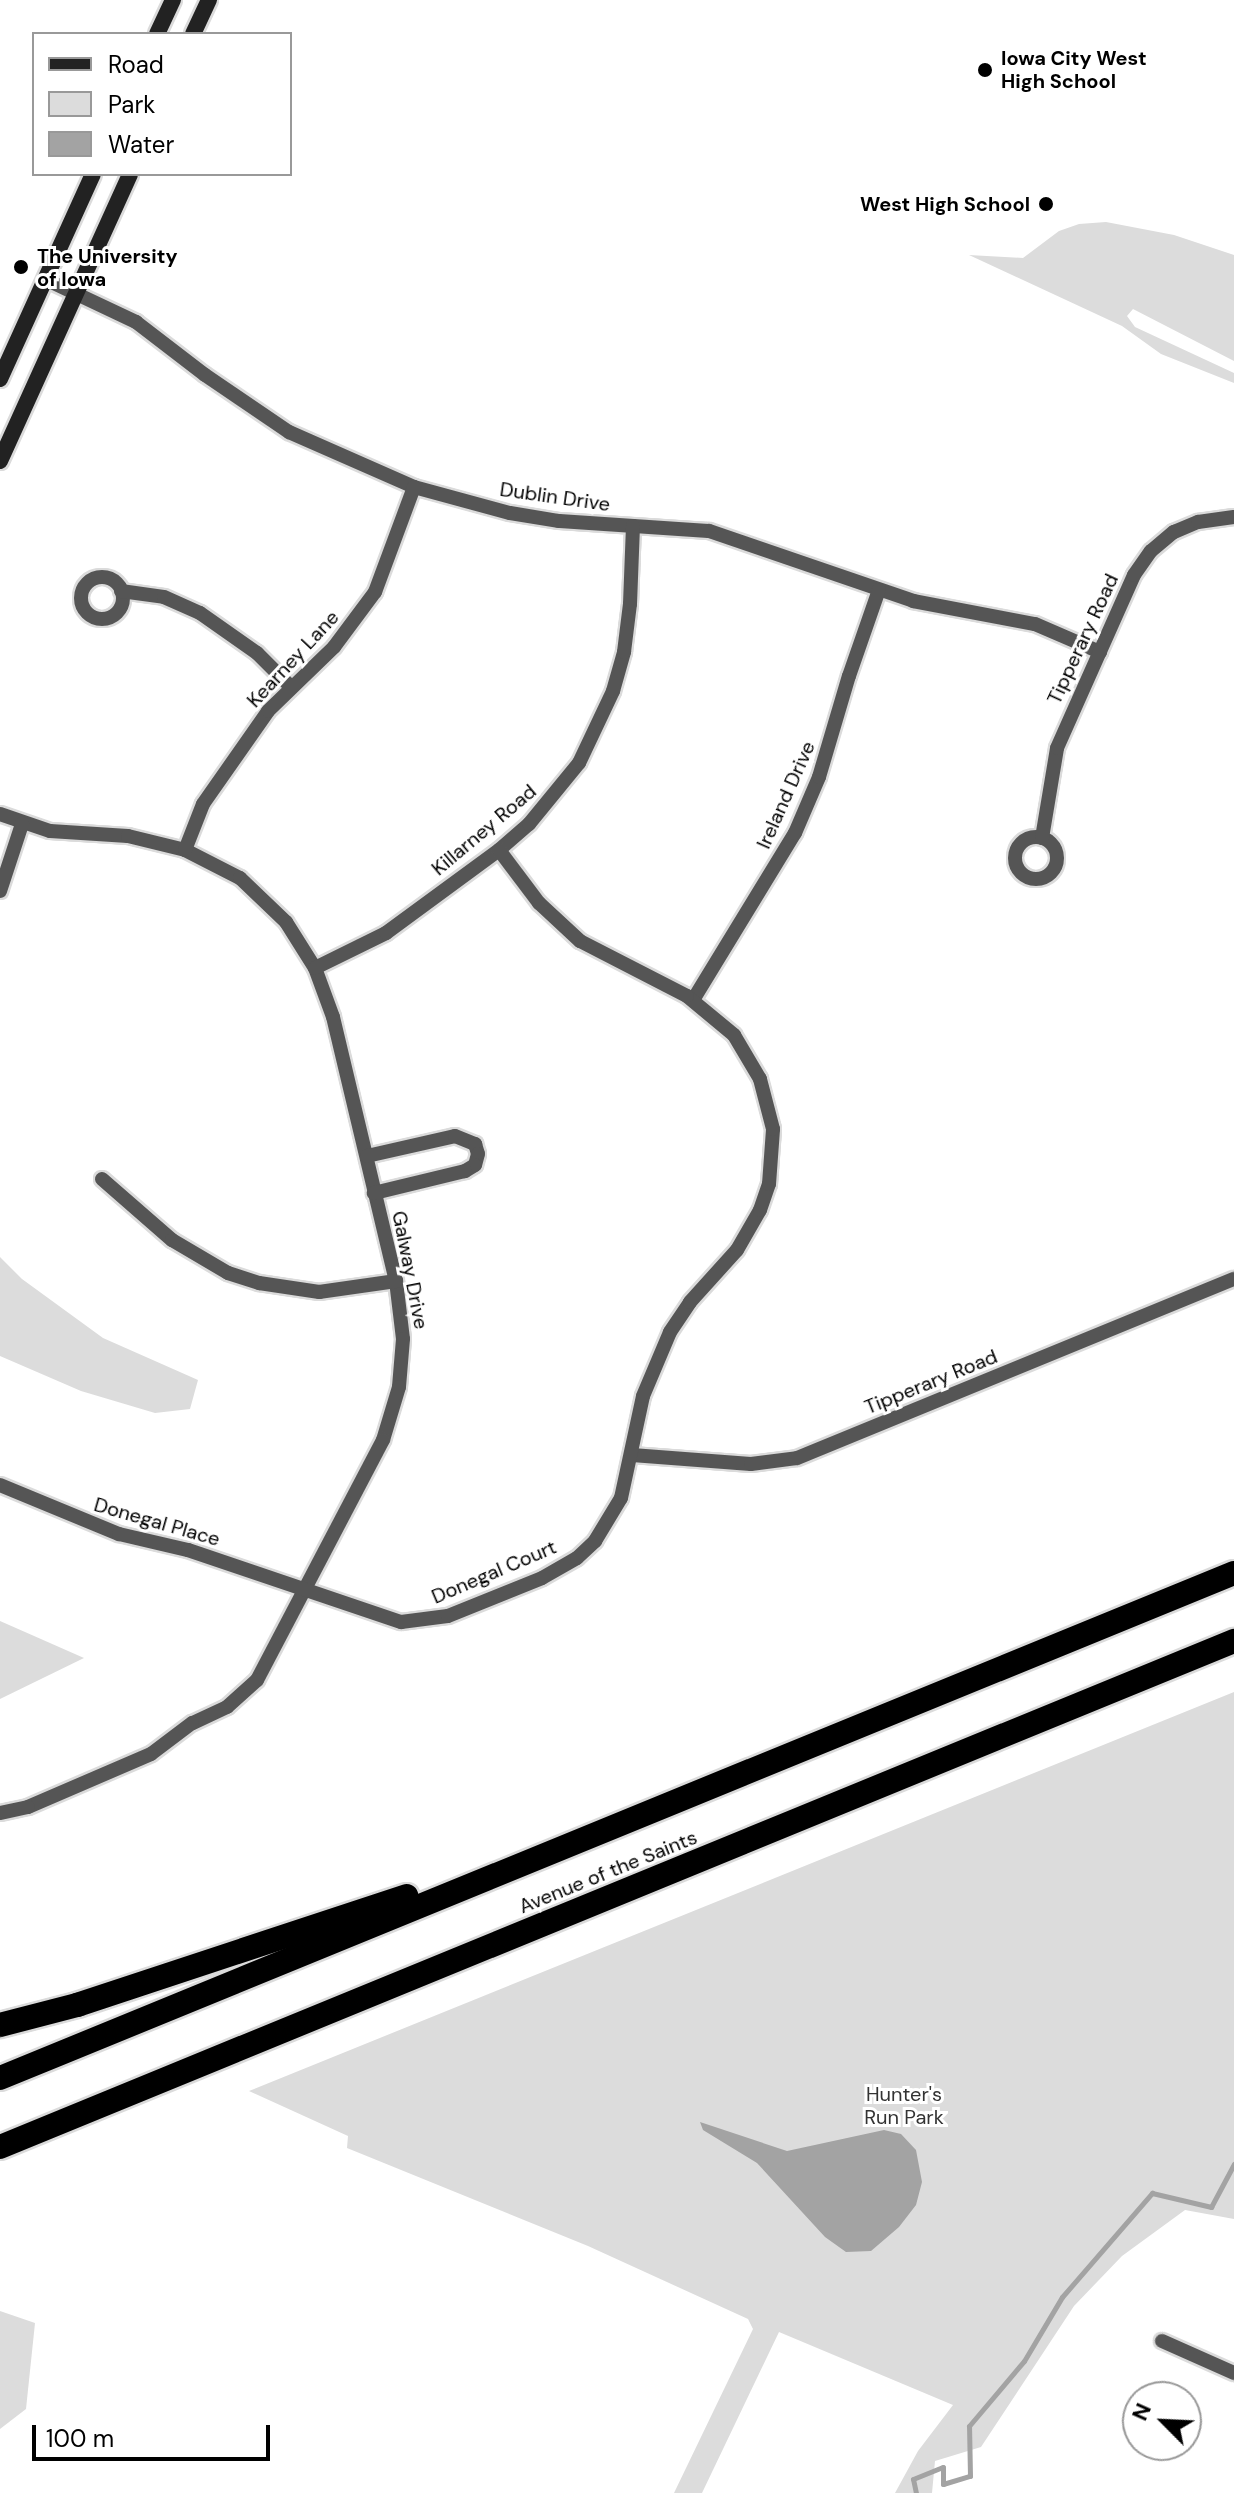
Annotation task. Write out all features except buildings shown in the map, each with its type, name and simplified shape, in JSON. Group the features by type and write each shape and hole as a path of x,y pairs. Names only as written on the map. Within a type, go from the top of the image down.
{"highway":[{"name":"Avenue of the Saints","path":"0,2078 1234,1573"},
{"name":"Avenue of the Saints","path":"0,2147 1234,1641"},
{"path":"0,2025 77,2005 571,1842"},
{"path":"0,2161 406,1981"}],"main road":[{"path":"158,32 173,0"},
{"path":"194,32 209,0"},
{"path":"0,379 92,176"},
{"path":"0,461 129,176"}],"street":[{"name":"Dublin Drive","path":"45,279 136,322 218,385 289,432 414,487 510,513 709,531 879,590 942,608 1035,624 1100,652"},
{"name":"Kearney Lane","path":"185,850 203,804 268,711 290,686 334,647 375,592 414,487"},
{"name":"Tipperary Road","path":"1042,838 1057,748 1134,575 1151,551 1174,532 1198,522 1234,517"},
{"name":"Killarney Road","path":"315,968 386,933 499,850 556,795 598,728 624,652 630,604 633,526"},
{"name":"Ireland Drive","path":"693,1000 795,833 819,777 879,590"},
{"path":"121,591 164,597 200,613 257,653 290,686"},
{"name":"Galway Drive","path":"0,814 50,831 128,836 185,850 240,878 286,922 315,968 333,1017 396,1281 403,1348 394,1412 306,1591 257,1680 227,1707 192,1723 151,1754 28,1807 0,1813"},
{"path":"0,891 22,824"},
{"name":"Donegal Court","path":"306,1591 384,1619 422,1622 448,1616 542,1578 577,1558 610,1521 621,1498 643,1396 653,1368 690,1302 750,1231 769,1184 773,1156 769,1106 750,1058 734,1035 693,1000 580,941 539,903 499,850"},
{"path":"367,1156 455,1136 475,1144 478,1154 475,1165 465,1171 374,1193"},
{"path":"102,1179 172,1240 228,1273 269,1286 319,1292 396,1281"},
{"name":"Tipperary Road","path":"632,1455 751,1464 797,1458 1234,1279"},
{"name":"Donegal Place","path":"0,1485 119,1534 188,1550 306,1591"},
{"path":"1162,2341 1234,2373"}],"green space":[{"path":"1106,222 1174,235 1234,255 1234,361 1133,309 1127,316 1135,327 1234,373 1234,383 1161,354 1122,326 969,255 1023,258 1059,231 1079,224"},
{"path":"0,1257 22,1279 103,1338 198,1380 190,1409 155,1413 81,1391 0,1356"},
{"path":"0,1621 84,1658 0,1699"},
{"name":"Hunter's Run Park","path":"1234,1692 1234,2219 1185,2210 1122,2256 1074,2306 981,2447 935,2461 932,2493 895,2493 918,2451 953,2405 779,2332 702,2493 674,2493 753,2329 748,2319 588,2246 347,2148 348,2136 249,2091"},
{"path":"0,2311 35,2323 26,2409 0,2429"}],"water":[{"path":"700,2122 787,2151 884,2130 901,2134 916,2150 922,2182 916,2205 899,2227 871,2251 846,2252 825,2237 757,2163 703,2130"}],"waterway":[{"path":"916,2493 913,2479 943,2467 943,2484 970,2476 969,2426 1024,2361 1062,2297 1152,2193 1211,2207 1234,2164"}],"place":[{"name":"Iowa City West High School","path":"985,70"},
{"name":"West High School","path":"1046,204"},
{"name":"The University of Iowa","path":"21,267"}]}
